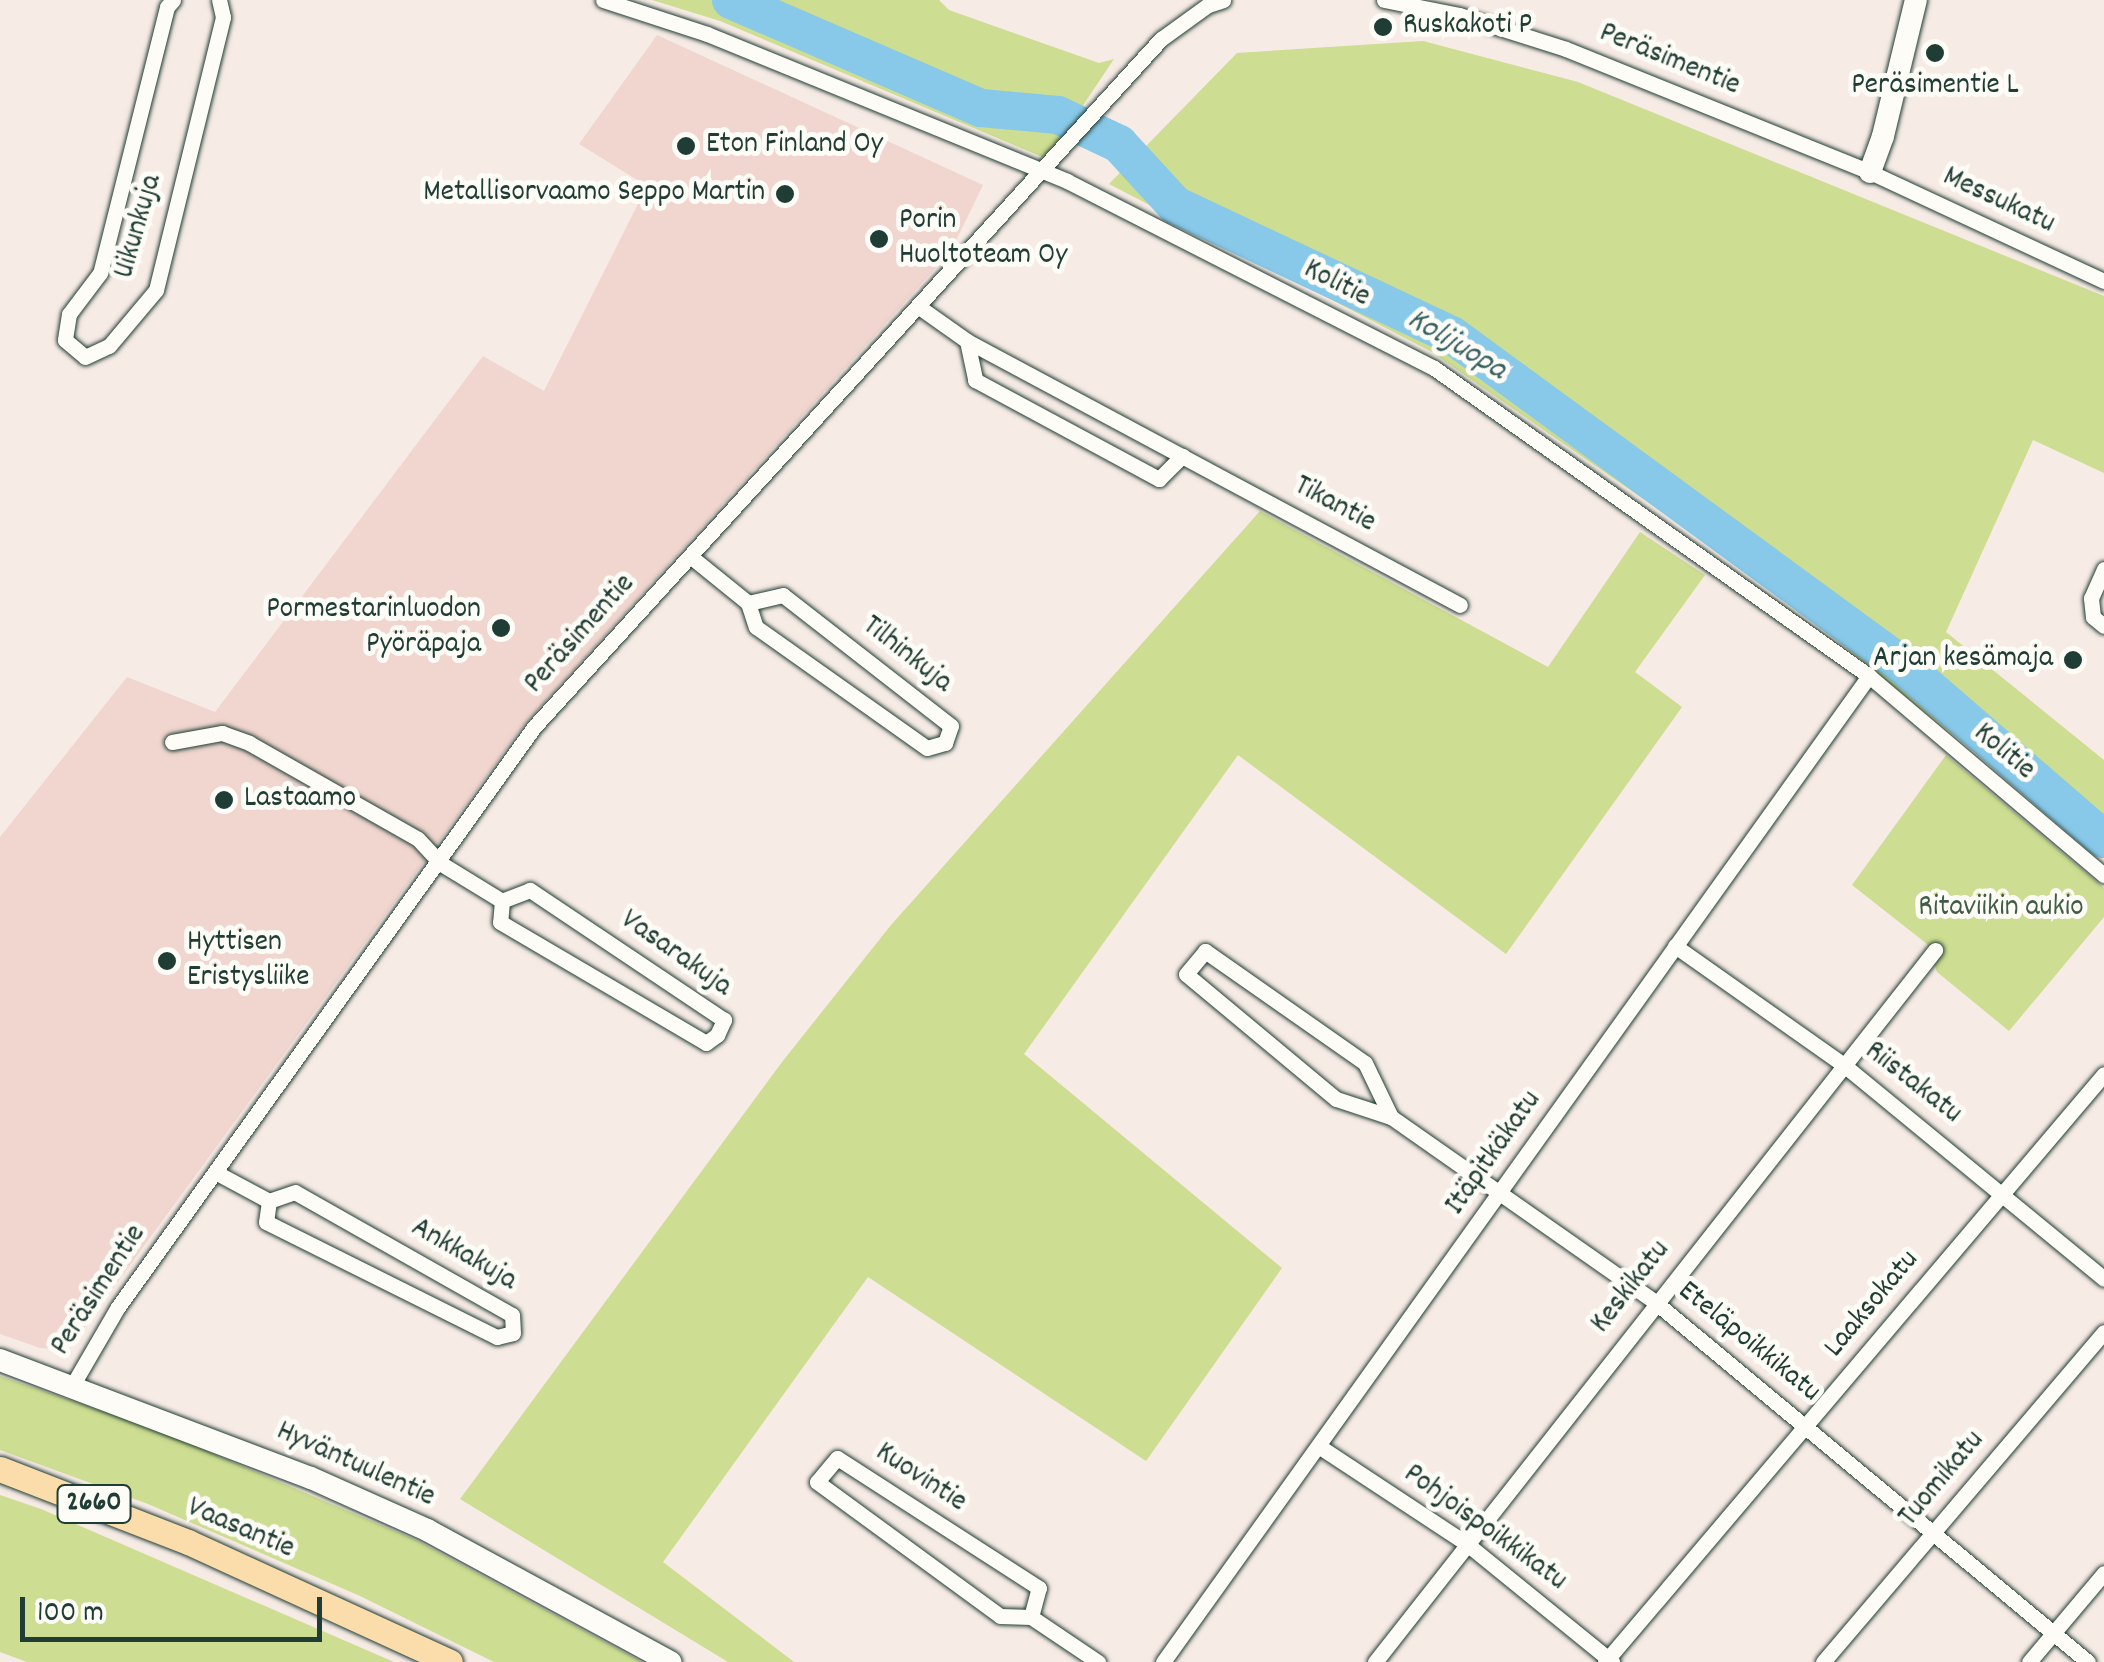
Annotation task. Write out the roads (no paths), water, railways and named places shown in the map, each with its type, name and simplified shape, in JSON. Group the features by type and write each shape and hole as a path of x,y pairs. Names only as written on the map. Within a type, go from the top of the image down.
{"main road":[{"name":"Vaasantie","path":"0,1468 206,1550 450,1662"}],"street":[{"name":"Uikunkuja","path":"173,0 167,7 100,273 69,314 65,340 85,357 110,346 156,290 223,17 219,0"},
{"name":"Kolitie","path":"603,0 707,34 1067,181 1434,368 1869,676 2104,875"},
{"name":"Peräsimentie","path":"72,1386 118,1306 534,728 1043,174 1161,39 1208,4 1222,0"},
{"name":"Peräsimentie","path":"1384,0 1459,15 1566,49 1870,172"},
{"path":"1870,172 1883,136 1916,0"},
{"name":"Messukatu","path":"1870,172 2104,281"},
{"name":"Tikantie","path":"919,307 967,341 1460,605"},
{"path":"967,341 975,380 1158,479 1182,456"},
{"name":"Tilhinkuja","path":"690,556 748,603 756,628 926,748 945,744 951,726 783,596 748,603"},
{"path":"2104,569 2091,598 2093,618 2104,626"},
{"name":"Itäpitkäkatu","path":"1163,1662 1502,1194 1869,676"},
{"name":"Vasarakuja","path":"172,742 222,733 249,742 418,839 440,863 502,901"},
{"name":"Vasarakuja","path":"530,890 724,1020 717,1035 706,1043 500,922 502,901 530,890"},
{"name":"Riistakatu","path":"1675,946 1845,1066 2003,1192 2104,1279"},
{"name":"Keskikatu","path":"1374,1662 1935,950"},
{"name":"Eteläpoikkikatu","path":"1391,1117 1364,1063 1205,951 1186,974 1336,1098 1391,1117 1655,1302 2088,1662"},
{"name":"Laaksokatu","path":"1608,1661 2104,1074"},
{"name":"Ankkakuja","path":"215,1172 270,1202"},
{"name":"Ankkakuja","path":"295,1192 512,1315 513,1333 497,1337 266,1222 270,1202 295,1192"},
{"name":"Tuomikatu","path":"1823,1662 2104,1332"},
{"name":"Hyväntuulentie","path":"0,1360 311,1478 426,1530 670,1662"},
{"name":"Pohjoispoikkikatu","path":"1320,1447 1467,1544 1608,1661"},
{"name":"Kuovintie","path":"1031,1617 1039,1588 837,1458 817,1482 1000,1616 1031,1617 1098,1662"},
{"path":"2028,1662 2104,1573"}],"waterway":[{"name":"Kolijuopa","path":"731,0 981,108 1058,115 1119,144 1175,205 1453,336 1901,664 2104,839"}],"place":[{"name":"Ruskakoti P","path":"1383,27"},
{"name":"Peräsimentie L","path":"1935,53"},
{"name":"Eton Finland Oy","path":"686,146"},
{"name":"Metallisorvaamo Seppo Martin","path":"785,194"},
{"name":"Porin Huoltoteam Oy","path":"879,239"},
{"name":"Pormestarinluodon Pyöräpaja","path":"501,628"},
{"name":"Arjan kesämaja","path":"2073,660"},
{"name":"Lastaamo","path":"224,800"},
{"name":"Hyttisen Eristysliike","path":"167,961"}],"park label":[{"name":"Ritaviikin aukio","path":"2001,909"}]}
